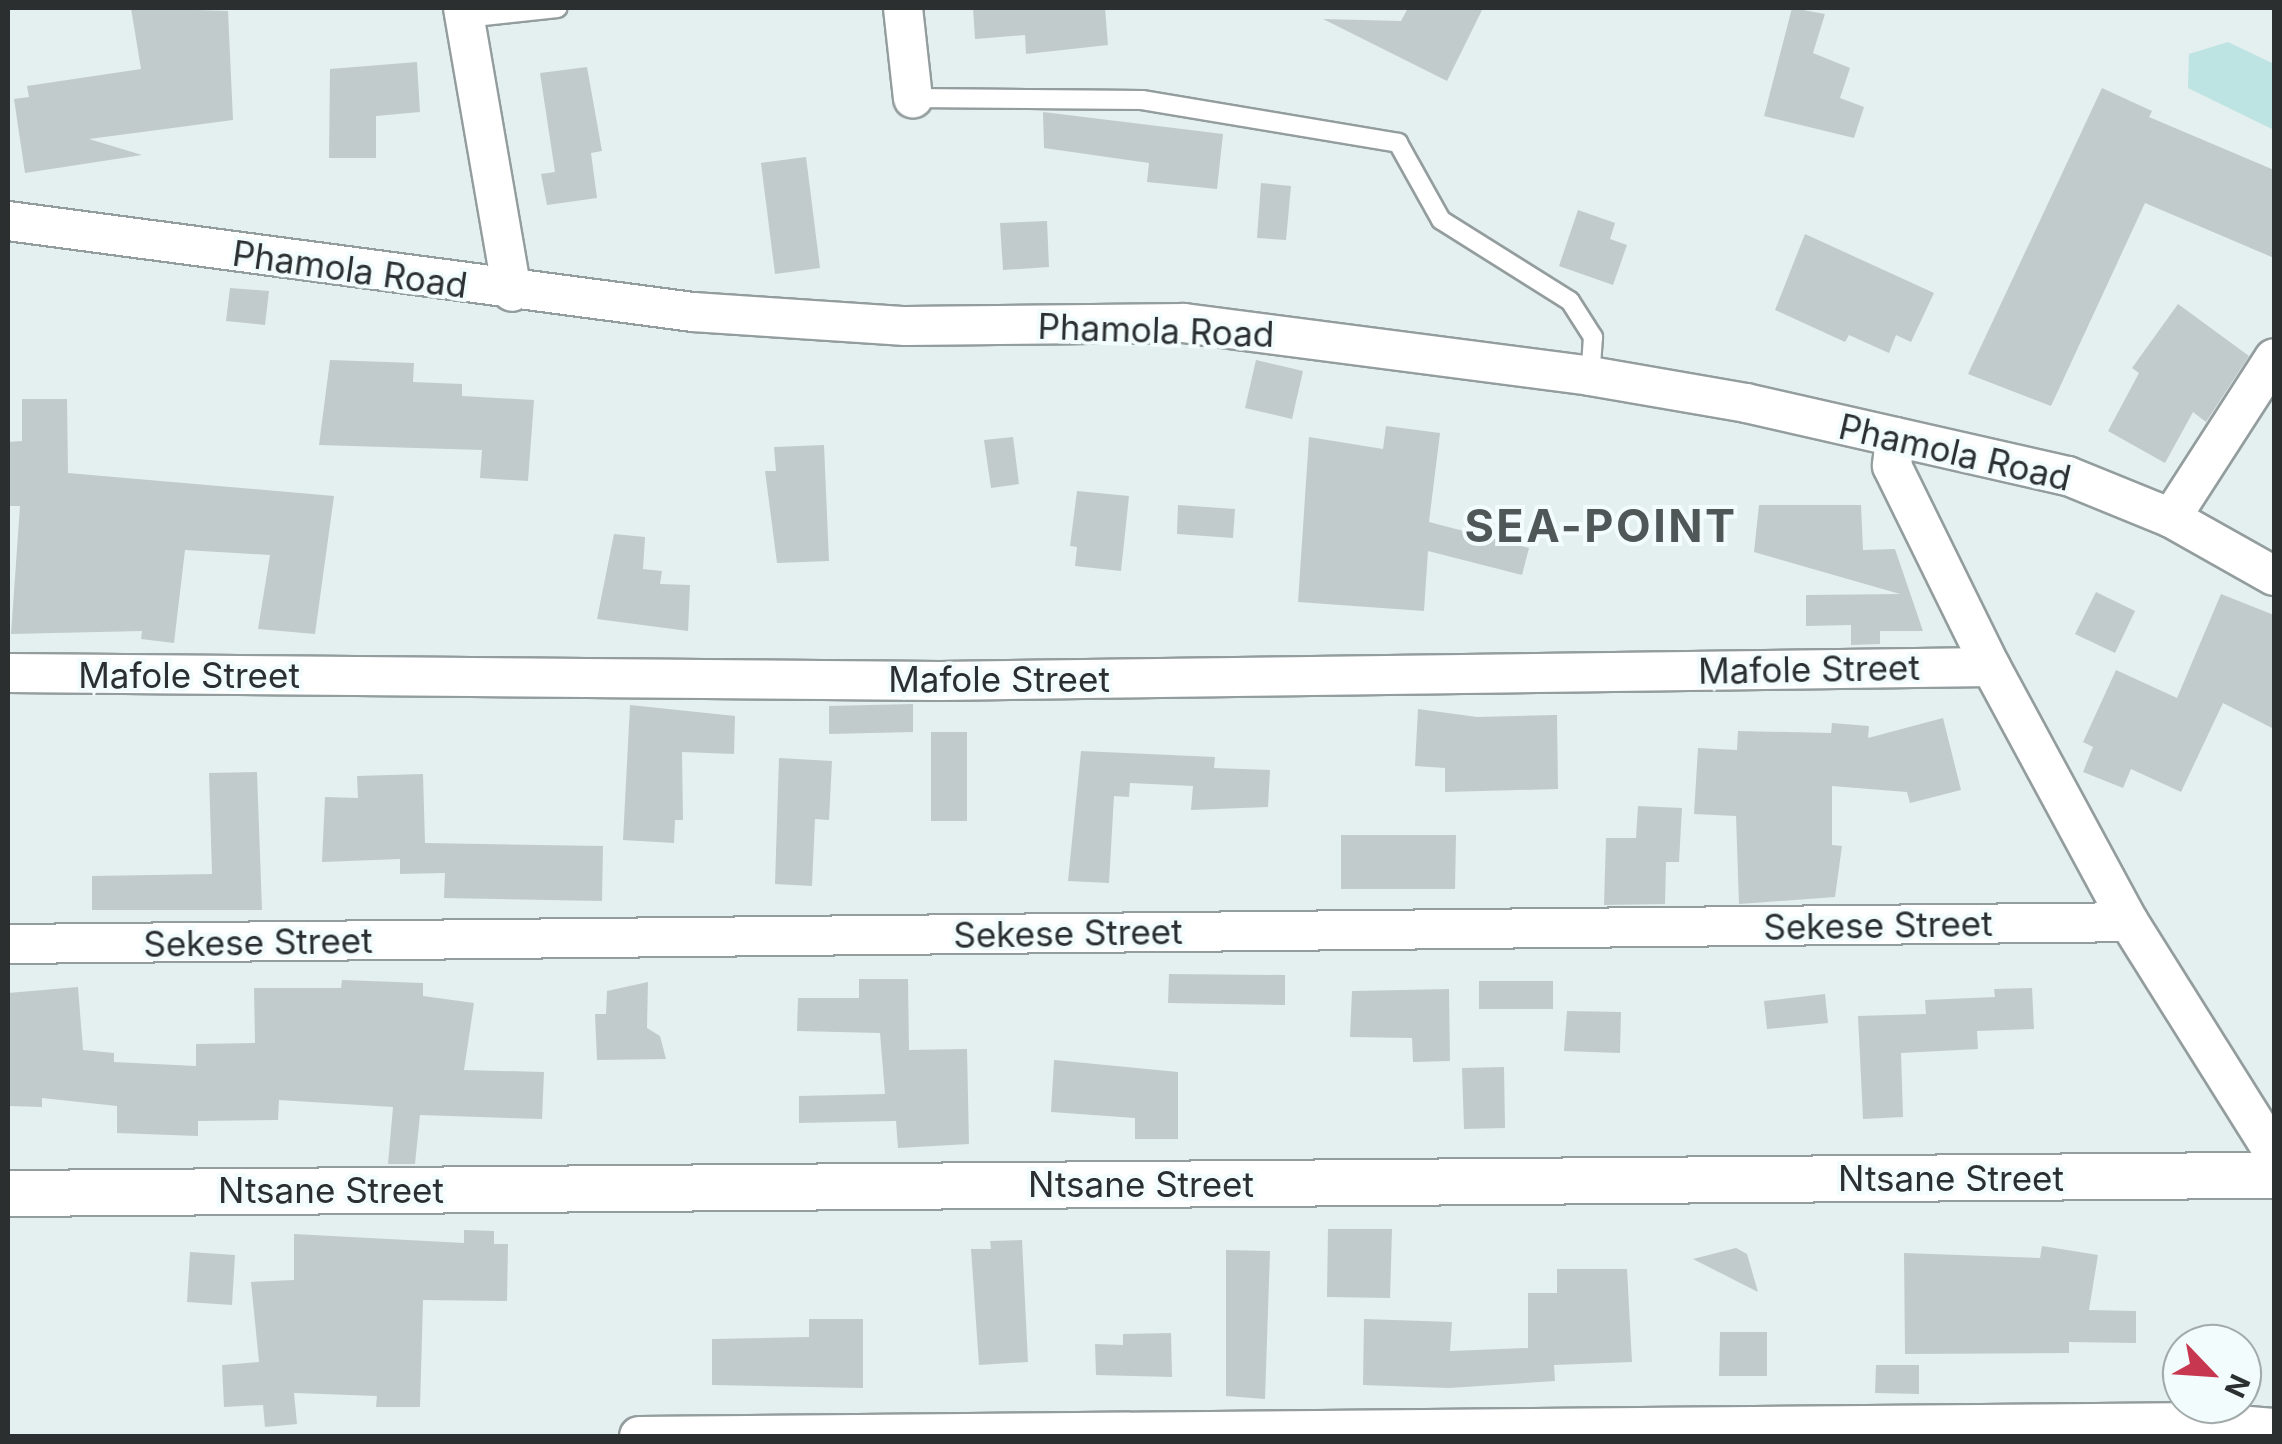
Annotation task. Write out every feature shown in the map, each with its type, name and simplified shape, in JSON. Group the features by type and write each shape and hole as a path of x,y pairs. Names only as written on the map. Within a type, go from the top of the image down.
{"street":[{"path":"903,8 913,98"},
{"path":"464,13 512,292"},
{"name":"Phamola Road","path":"8,220 512,292 806,322 1184,323 1590,376 2068,476 2171,518 2274,576"},
{"path":"2171,518 2274,358"},
{"path":"1895,438 1892,466 1991,667 2129,922 2274,1153"},
{"name":"Mafole Street","path":"8,673 940,681 1991,667"},
{"name":"Sekese Street","path":"8,944 2129,922"},
{"name":"Ntsane Street","path":"8,1193 2274,1175"},
{"path":"639,1436 2141,1422 2274,1428"}],"lane":[{"path":"464,13 557,8"},
{"path":"913,98 1142,100 1398,144 1440,220 1570,301 1593,336 1590,376"}],"shaded area":[{"path":"2228,42 2274,64 2274,130 2188,88 2189,54"}],"building":[{"path":"131,8 228,11 233,120 89,139 142,155 25,173 14,99 29,97 27,86 141,69"},
{"path":"973,8 1105,8 1108,45 1026,54 1025,35 975,39"},
{"path":"1408,8 1483,8 1447,81 1323,19 1401,21"},
{"path":"1792,8 1825,14 1813,53 1850,68 1840,98 1864,107 1854,138 1764,116"},
{"path":"417,62 420,112 376,116 376,158 329,158 330,69"},
{"path":"587,67 602,151 591,153 597,198 547,205 541,174 555,172 540,73"},
{"path":"2102,88 2152,111 2149,117 2274,170 2274,258 2145,203 2051,406 1968,374"},
{"path":"1043,112 1223,134 1217,189 1147,182 1149,163 1044,148"},
{"path":"806,157 820,268 775,274 761,163"},
{"path":"1261,183 1291,186 1286,240 1257,238"},
{"path":"1578,210 1615,223 1610,239 1627,245 1613,285 1559,266"},
{"path":"1047,221 1049,267 1003,270 1000,223"},
{"path":"1805,234 1934,293 1911,342 1896,335 1889,353 1849,335 1845,342 1775,310"},
{"path":"230,288 269,291 265,325 226,321"},
{"path":"2178,304 2249,356 2206,422 2193,412 2165,463 2108,431 2139,373 2132,368"},
{"path":"330,360 414,363 413,382 462,384 462,396 534,400 528,481 480,478 482,450 319,445"},
{"path":"1256,360 1303,371 1292,419 1245,408"},
{"path":"22,399 67,399 68,473 334,496 315,634 258,629 270,555 185,550 174,643 141,639 142,631 11,634 20,506 8,506 8,442 22,441"},
{"path":"1386,426 1440,433 1429,522 1529,548 1522,575 1428,551 1424,611 1298,602 1309,437 1383,449"},
{"path":"1013,437 1019,484 991,488 984,440"},
{"path":"824,445 829,561 777,563 765,471 776,471 774,447"},
{"path":"1077,491 1129,496 1121,571 1075,566 1077,547 1070,546"},
{"path":"1178,505 1235,509 1233,538 1177,534"},
{"path":"1759,505 1861,505 1863,550 1895,549 1923,631 1880,631 1880,644 1851,645 1851,625 1806,626 1806,595 1900,594 1754,552"},
{"path":"614,534 645,537 643,569 662,571 660,584 690,585 688,631 597,619"},
{"path":"2096,592 2135,611 2115,653 2075,634"},
{"path":"2221,594 2274,615 2274,729 2223,703 2181,792 2131,769 2123,788 2083,772 2093,747 2083,742 2116,670 2177,698"},
{"path":"913,704 913,732 829,734 829,706"},
{"path":"630,705 735,716 734,754 682,752 683,820 675,820 674,843 623,840"},
{"path":"1418,709 1477,717 1557,715 1558,789 1445,792 1445,768 1415,766"},
{"path":"1943,718 1961,790 1910,803 1907,792 1832,786 1832,845 1842,846 1835,897 1739,904 1736,816 1694,814 1698,748 1737,750 1738,731 1831,733 1832,723 1869,726 1868,738"},
{"path":"931,732 967,732 967,821 931,821"},
{"path":"1081,751 1215,757 1214,768 1270,770 1268,807 1191,810 1193,786 1130,783 1129,797 1114,796 1109,883 1068,881"},
{"path":"779,758 832,761 829,820 815,819 812,886 775,884"},
{"path":"257,772 262,910 92,910 92,876 212,874 209,773"},
{"path":"423,774 425,843 603,846 602,901 444,898 445,873 400,874 400,859 322,862 325,797 358,798 357,776"},
{"path":"1638,806 1682,808 1679,862 1666,862 1665,904 1604,905 1606,838 1636,838"},
{"path":"1341,835 1456,835 1455,889 1341,889"},
{"path":"1169,974 1285,975 1285,1005 1168,1003"},
{"path":"859,979 908,979 909,1050 967,1049 969,1144 898,1148 896,1121 799,1123 799,1096 885,1094 880,1033 797,1031 798,998 859,998"},
{"path":"342,980 423,983 423,996 474,1003 464,1070 544,1072 542,1119 420,1115 415,1164 388,1164 393,1107 279,1100 278,1120 198,1121 198,1136 117,1133 117,1106 42,1098 42,1107 8,1106 8,993 78,987 83,1050 114,1053 114,1062 196,1066 196,1044 255,1043 254,988 341,988"},
{"path":"1479,981 1553,981 1553,1009 1479,1009"},
{"path":"648,982 647,1028 660,1036 666,1059 597,1060 595,1014 606,1014 607,991"},
{"path":"2032,988 2034,1029 1977,1031 1978,1049 1901,1053 1903,1117 1863,1119 1858,1016 1926,1014 1925,1000 1995,997 1994,989"},
{"path":"1449,989 1450,1061 1413,1062 1412,1038 1350,1037 1352,991"},
{"path":"1825,994 1828,1023 1767,1029 1764,1001"},
{"path":"1567,1011 1621,1012 1620,1053 1564,1051"},
{"path":"1054,1060 1178,1072 1178,1139 1135,1139 1135,1118 1051,1112"},
{"path":"1504,1067 1505,1128 1464,1129 1462,1068"},
{"path":"1328,1229 1392,1229 1390,1298 1327,1297"},
{"path":"464,1230 494,1231 494,1244 508,1244 507,1301 423,1300 420,1407 376,1407 377,1396 294,1393 297,1424 265,1427 263,1405 224,1407 222,1365 259,1362 251,1282 294,1280 294,1234 464,1243"},
{"path":"1022,1240 1028,1362 979,1365 971,1249 991,1249 990,1241"},
{"path":"2042,1246 2098,1255 2089,1310 2136,1311 2136,1343 2069,1342 2069,1353 1905,1354 1904,1253 2040,1258"},
{"path":"1736,1248 1747,1254 1758,1292 1693,1259"},
{"path":"1226,1250 1270,1251 1265,1399 1226,1396"},
{"path":"190,1252 235,1255 232,1305 187,1302"},
{"path":"1557,1269 1627,1269 1632,1362 1554,1365 1555,1381 1449,1388 1363,1385 1364,1319 1452,1322 1450,1351 1528,1348 1528,1293 1557,1293"},
{"path":"809,1319 863,1319 863,1388 712,1385 712,1339 809,1337"},
{"path":"1720,1332 1767,1332 1767,1376 1719,1376"},
{"path":"1171,1333 1172,1377 1096,1375 1095,1344 1123,1345 1123,1334"},
{"path":"1876,1365 1919,1365 1919,1394 1875,1393"}],"district":[{"name":"SEA-POINT","path":"1601,526"}]}
